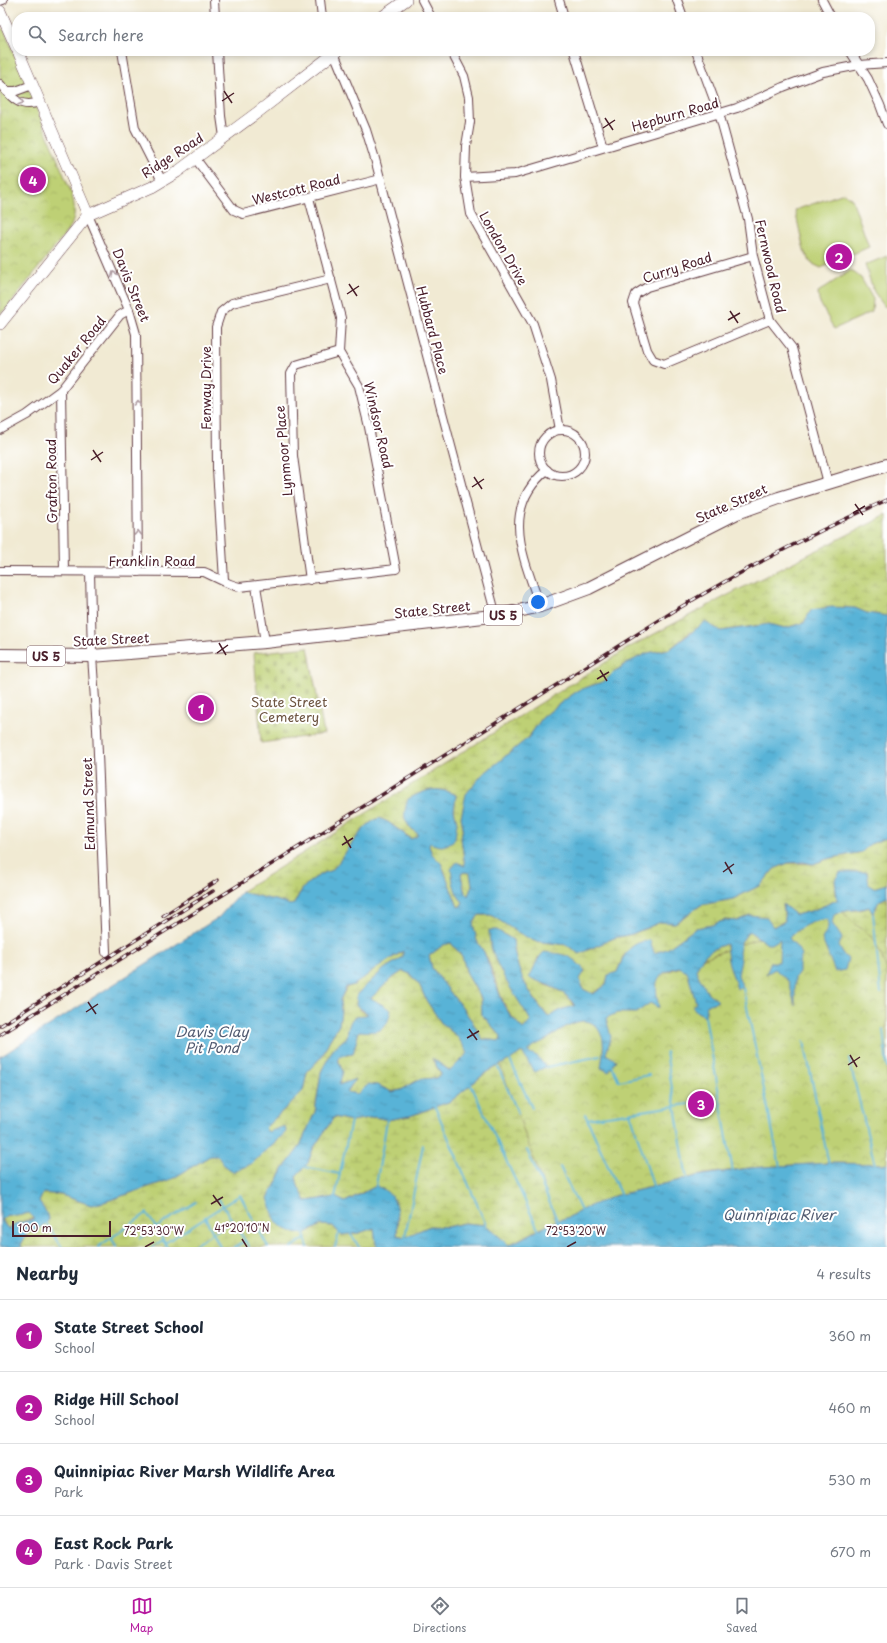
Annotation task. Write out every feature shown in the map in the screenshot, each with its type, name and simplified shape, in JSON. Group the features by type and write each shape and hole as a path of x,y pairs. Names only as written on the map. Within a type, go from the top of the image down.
{"main road":[{"path":"389,12 406,0"},
{"name":"Davis Street","path":"0,10 12,38"},
{"name":"Davis Street","path":"20,56 88,215"},
{"name":"Ridge Road","path":"0,324 88,215 162,181 224,137 328,56"},
{"name":"State Street","path":"0,655 92,656 265,642 496,616 540,606 590,588 737,513 779,498 887,465"}],"street":[{"path":"214,0 215,12"},
{"path":"320,0 321,12"},
{"path":"422,0 428,12"},
{"path":"559,0 563,12"},
{"path":"677,0 681,12"},
{"path":"822,0 828,12"},
{"path":"123,56 135,128 162,181"},
{"path":"217,56 221,116 224,137"},
{"name":"Hubbard Place","path":"333,56 366,130 381,180 496,616"},
{"name":"London Drive","path":"455,56 459,62 464,76 469,97 470,122 466,146 466,177 471,214 534,324 551,380 560,430"},
{"path":"576,56 603,147"},
{"name":"Fernwood Road","path":"698,56 718,113 748,219 753,256 770,320 792,348 828,483"},
{"path":"853,56 880,105 887,124"},
{"name":"Hepburn Road","path":"466,177 515,174 737,108 783,87 823,72 859,65 887,63"},
{"path":"3,87 16,91 32,86"},
{"path":"3,87 9,96 16,101 32,105 39,102"},
{"name":"Westcott Road","path":"195,158 230,206 239,213 243,214 381,180"},
{"path":"309,198 341,318 339,352"},
{"name":"Davis Street","path":"88,215 129,310 136,334 138,572"},
{"name":"Curry Road","path":"753,256 647,287 636,294 633,303 647,350 653,360 664,364 770,320"},
{"name":"Fenway Drive","path":"224,580 217,469 216,326 221,312 232,303 331,279"},
{"name":"Quaker Road","path":"0,430 27,415 61,390 120,315 129,310"},
{"name":"Windsor Road","path":"339,352 359,386 369,426 396,569"},
{"name":"Lynmoor Place","path":"310,580 293,456 291,374 296,365 339,352"},
{"name":"Grafton Road","path":"61,390 64,571"},
{"path":"560,430 574,434 580,439 585,453 584,460 580,467 568,475 560,476 547,470 539,459 540,446 547,435 560,430"},
{"path":"540,606 522,551 519,537 519,522 524,498 538,478 547,470"},
{"name":"Franklin Road","path":"0,571 204,572 224,580 234,586 256,586 396,569"},
{"name":"Edmund Street","path":"90,572 92,656 97,729 106,952"},
{"path":"256,586 265,642"}],"green space":[{"path":"0,29 4,29 12,48 12,56 15,56 71,192 74,217 71,226 7,308 0,314"},
{"path":"844,193 852,199 869,247 821,268 811,263 804,251 795,210"},
{"path":"887,256 887,306 885,307 874,292 865,265"},
{"path":"851,270 861,278 873,299 872,312 834,329 819,301 818,292"},
{"path":"887,515 887,616 867,613 855,608 785,628 769,624 721,631 690,632 670,649 647,653 615,671 605,681 579,690 542,718 528,738 482,775 464,809 461,817 463,827 461,838 465,867 461,863 458,896 463,902 458,907 441,863 432,854 429,846 430,843 457,822 454,810 456,795 441,790 433,790 417,794 408,826 418,834 416,837 412,839 388,822 379,818 360,833 334,868 307,884 301,891 294,904 290,905 241,892 628,648 728,595"},
{"name":"State Street Cemetery","path":"308,647 324,734 261,743 254,653"},
{"path":"887,838 887,884 873,888 869,885 835,880 837,900 814,910 796,915 783,905 785,921 772,927 750,915 737,921 725,920 712,925 696,928 667,949 654,953 624,955 617,972 608,975 606,985 592,994 583,989 580,979 538,957 535,969 545,985 562,993 575,1007 563,1009 548,1017 524,982 517,963 513,940 497,930 523,1006 531,1021 523,1029 514,1020 503,1001 489,963 475,935 473,923 479,915 491,915 534,941 567,945 579,954 614,938 632,934 661,922 675,923 701,905 733,899 761,885 774,869 788,863 813,864 827,859 862,852 870,844"},
{"path":"464,872 470,873 472,885 468,896 464,890 461,874"},
{"path":"887,897 887,1164 569,1217 556,1221 508,1245 486,1225 464,1223 447,1227 430,1226 405,1237 397,1235 398,1217 365,1191 345,1202 335,1197 306,1201 298,1186 296,1176 308,1163 313,1149 334,1117 351,1121 375,1117 388,1120 410,1116 451,1101 488,1071 657,981 665,971 679,967 687,971 696,970 708,952 726,944 728,961 739,953 741,942 749,931 767,944 842,911 860,910 870,907 874,913 879,901"},
{"path":"840,908 850,920 868,934 875,942 887,971 887,1164 829,1163 749,1168 705,1174 614,1196 569,1217 556,1221 493,1045 616,996 640,982"},
{"path":"451,943 462,956 467,974 481,999 482,1015 501,1036 500,1041 482,1039 472,1021 432,968 429,956 443,945"},
{"path":"404,951 403,957 384,969 357,994 360,1010 368,1014 358,1016 349,1027 347,1037 333,1049 321,1072 315,1112 299,1148 284,1168 268,1198 304,1234 321,1225 333,1226 341,1235 359,1233 374,1228 376,1244 378,1247 22,1247 21,1245 28,1231 35,1231 46,1212 39,1202 43,1193 61,1195 91,1205 172,1179 210,1156 218,1156 223,1164 251,1164 286,1132 268,1132 265,1128 303,1091 307,1072 322,1056 339,1025 341,1011 340,1000 347,987 354,985 381,965"},
{"path":"403,971 410,974 420,986 426,1000 442,1024 457,1036 468,1053 451,1071 432,1059 441,1074 436,1078 420,1079 401,1090 392,1092 378,1085 357,1094 347,1092 355,1080 339,1085 339,1056 353,1054 359,1031 383,1005 370,999 391,979"},
{"path":"29,1213 35,1218 23,1221 9,1230 1,1219 7,1215 16,1216"}],"water":[{"path":"831,607 855,608 867,613 887,616 887,838 870,844 862,852 827,859 813,864 803,862 788,863 774,869 761,885 733,899 701,905 675,923 661,922 632,934 614,938 579,954 567,945 534,941 491,915 479,915 473,923 477,941 484,952 504,1006 523,1029 531,1021 498,965 493,953 489,930 497,930 513,940 517,962 524,982 548,1017 563,1009 575,1006 566,995 560,991 529,977 539,958 544,952 572,958 585,971 580,979 583,989 593,994 606,985 608,975 617,972 628,950 643,941 650,940 654,953 667,949 696,928 712,925 725,920 737,921 750,915 766,917 773,927 785,921 783,904 796,915 814,910 837,900 835,880 840,872 867,872 869,885 873,888 887,884 887,897 879,901 873,914 869,907 834,915 832,923 842,938 839,946 843,954 848,959 845,970 835,972 822,939 828,928 828,919 812,923 797,931 789,938 802,954 799,963 799,973 795,978 795,1006 789,982 775,969 766,974 771,962 779,962 780,939 772,944 767,944 749,931 741,942 739,953 741,960 738,975 743,988 737,989 728,961 726,944 715,948 708,953 699,964 696,970 703,984 708,993 718,1001 707,1005 705,1016 697,1012 692,1006 696,1003 687,971 679,967 664,973 657,981 656,986 659,1008 650,1003 636,1013 617,1013 606,1018 611,1037 606,1054 616,1060 609,1072 601,1068 603,1044 598,1028 592,1023 586,1021 571,1024 530,1049 528,1052 537,1056 546,1067 534,1072 522,1052 488,1071 451,1101 410,1116 387,1120 375,1117 351,1121 334,1117 313,1149 308,1163 296,1176 298,1186 306,1201 335,1197 345,1202 376,1186 384,1190 390,1194 396,1206 397,1235 405,1237 430,1226 447,1227 464,1223 486,1225 509,1245 556,1221 569,1217 585,1208 614,1196 697,1176 749,1168 794,1165 829,1163 887,1164 887,1247 378,1247 376,1244 374,1228 359,1233 341,1235 333,1226 321,1225 304,1234 287,1230 282,1227 275,1219 268,1198 284,1168 299,1148 315,1112 321,1072 333,1049 347,1037 349,1025 352,1019 357,1016 368,1014 356,1005 357,994 384,969 403,957 403,951 354,985 346,987 340,1000 341,1011 339,1025 322,1056 307,1072 303,1091 265,1128 268,1132 285,1126 286,1132 251,1164 233,1172 223,1164 218,1156 210,1156 172,1179 91,1205 61,1195 43,1193 39,1202 46,1212 49,1220 39,1228 28,1231 21,1245 22,1247 0,1247 0,1057 219,917 241,892 290,905 294,904 301,891 307,884 334,868 360,833 379,818 388,822 411,839 416,837 418,834 409,826 405,819 406,805 408,799 426,791 443,790 456,795 454,810 457,822 455,839 449,844 443,846 430,843 429,846 432,854 441,863 458,907 461,906 463,902 460,899 453,883 451,869 457,862 465,866 461,838 463,827 461,817 466,794 482,775 528,738 542,718 579,690 605,681 615,671 631,661 647,653 670,649 705,622 721,631 769,624 785,628 804,623 811,610","holes":["464,872 470,873 472,885 468,896 464,890 461,874","451,943 462,956 467,974 481,998 482,1015 501,1036 500,1041 482,1039 472,1021 432,968 429,956 443,945","403,971 410,974 420,986 426,1000 442,1024 457,1036 468,1053 450,1071 432,1058 441,1074 436,1078 420,1079 401,1090 392,1092 378,1085 369,1084 357,1094 347,1092 355,1079 339,1085 343,1072 338,1060 339,1056 353,1054 359,1031 372,1032 385,1026 391,1010 371,998 391,979","29,1213 35,1219 14,1224 9,1230 1,1220 7,1215 16,1216"]}],"waterway":[{"path":"873,914 881,993"},
{"path":"743,988 780,1167"},
{"path":"705,1016 733,1172"},
{"path":"883,1030 887,1068"},
{"path":"804,1041 829,1165"},
{"path":"666,1052 687,1179"},
{"path":"546,1067 600,1056"},
{"path":"849,1059 875,1165"},
{"path":"510,1060 532,1108"},
{"path":"612,1066 619,1081 649,1075"},
{"path":"498,1067 518,1113"},
{"path":"471,1085 539,1231"},
{"path":"587,1119 689,1104"},
{"path":"435,1107 486,1225"},
{"path":"630,1112 654,1189"},
{"path":"585,1114 621,1196"},
{"path":"376,1186 387,1120"},
{"path":"335,1197 351,1121"},
{"path":"405,1237 423,1145"},
{"path":"527,1150 558,1222"},
{"path":"305,1167 340,1174"},
{"path":"560,1167 582,1213"},
{"path":"165,1243 240,1195 268,1247"},
{"path":"218,1198 249,1247"},
{"path":"140,1238 196,1202"},
{"path":"98,1247 147,1213 167,1247"},
{"path":"205,1217 220,1247"},
{"path":"191,1247 232,1221"},
{"path":"46,1223 62,1247"},
{"path":"335,1247 339,1233"},
{"path":"304,1234 308,1247"},
{"path":"351,1234 359,1247"},
{"path":"111,1238 117,1247"},
{"path":"292,1247 305,1239"},
{"path":"152,1247 163,1240"},
{"path":"234,1247 245,1241"}],"railway":[{"path":"0,1035 674,611 779,552 887,500"},
{"path":"163,916 218,880"},
{"path":"0,1026 213,891"}],"place":[{"name":"East Rock Park","path":"33,180"},
{"name":"Ridge Hill School","path":"839,257"},
{"name":"State Street School","path":"201,708"},
{"name":"Quinnipiac River Marsh Wildlife Area","path":"701,1104"}],"water label":[{"name":"Davis Clay Pit Pond","path":"212,1040"},
{"name":"Quinnipiac River","path":"779,1214"}]}
